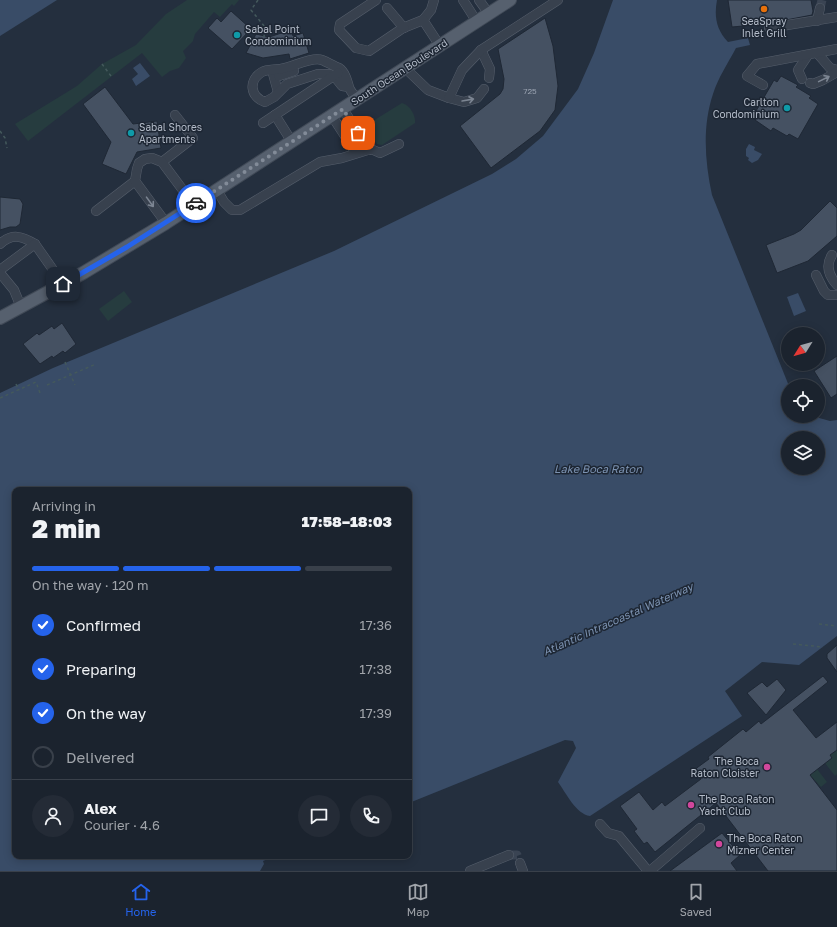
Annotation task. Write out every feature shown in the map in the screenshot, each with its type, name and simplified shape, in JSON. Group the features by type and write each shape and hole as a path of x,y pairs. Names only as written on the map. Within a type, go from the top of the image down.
{"main road":[{"name":"South Ocean Boulevard","path":"0,318 63,284 166,223 510,0"}],"lane":[{"path":"376,0 340,24 339,30 356,48 369,51 404,28 423,20 431,10 434,0"},
{"path":"463,0 477,22"},
{"path":"480,0 489,14"},
{"path":"448,98 462,70 481,50 558,0"},
{"path":"387,8 404,28"},
{"path":"818,21 820,8"},
{"path":"769,28 837,17"},
{"path":"423,20 440,46"},
{"path":"763,86 747,76 757,64 818,54 837,49"},
{"path":"481,50 490,69 489,78"},
{"path":"818,54 830,68 837,71"},
{"path":"808,55 798,70 806,81 813,84 823,80 837,71"},
{"path":"263,123 335,74 340,69 322,60 313,60 283,77 278,92 274,97 264,102 258,100 253,93 252,86 255,78 262,72 272,70 283,77 335,74 348,81 349,87 357,99"},
{"path":"405,68 428,90 448,98 464,102 477,98 484,89"},
{"path":"272,70 278,92"},
{"path":"343,109 369,150"},
{"path":"162,162 193,138 175,115"},
{"path":"275,115 292,142"},
{"path":"332,116 356,153"},
{"path":"217,190 224,202 232,210 240,210 320,162 342,158 369,150 380,153 398,144"},
{"path":"96,211 135,181 139,163 145,159 152,158 162,162 194,205"},
{"path":"135,181 166,223"},
{"path":"0,244 4,240 13,236 25,238 35,244 63,284"},
{"path":"21,307 14,290 0,272 35,244"},
{"path":"832,255 828,261 827,269 832,280 837,285"},
{"path":"816,275 824,291 828,295 837,295"},
{"path":"600,824 608,833 619,836 649,871 700,828"},
{"path":"470,871 490,867 509,855"}],"path":[{"path":"258,0 251,10 265,27 264,37"},
{"path":"102,64 111,76"},
{"path":"0,131 5,138 7,148"},
{"path":"65,362 75,385"},
{"path":"47,386 96,364"},
{"path":"0,398 36,382 40,393"},
{"path":"16,384 19,390"},
{"path":"819,624 837,626"},
{"path":"793,644 823,647"}],"green space":[{"path":"187,0 239,0 234,6 232,4 220,17 214,12 195,34 193,41 183,51 186,58 179,68 170,71 162,77 142,53 28,141 15,124 77,86 102,64 136,45 166,14"},
{"path":"402,103 408,106 412,111 415,117 415,123 382,145 377,144 368,129 368,124"},
{"path":"124,291 132,302 108,321 99,309"},
{"path":"837,750 837,774 835,776 825,763 830,755"},
{"path":"817,769 827,782 821,787 810,775"}],"water":[{"path":"0,0 57,0 0,36"},
{"name":"Lake Boca Raton","path":"613,0 717,0 716,17 718,27 728,42 748,38 750,45 736,48 715,88 707,119 706,157 712,195 781,366 781,371 783,371 786,379 781,379 781,423 825,423 825,420 830,421 837,420 837,636 799,665 762,662 725,691 742,716 590,816 580,811 576,807 558,782 576,748 573,741 565,740 412,802 412,487 12,487 12,859 268,859 263,861 264,864 260,871 0,871 0,393 53,368 334,251 492,174 516,159 543,136 578,89 594,53"},
{"path":"140,63 150,76 136,86 132,79 138,74 133,68"},
{"path":"749,144 755,147 754,150 762,154 758,160 752,163 746,156 746,149"},
{"path":"798,293 806,311 794,316 787,297"}],"building":[{"path":"728,0 811,0 813,11 812,15 765,24 732,27"},
{"path":"231,11 251,29 232,49 208,28 217,18 221,22"},
{"path":"545,18 553,46 558,86 555,110 540,131 491,168 460,126 500,94 503,89 504,79 498,49"},
{"path":"291,30 293,36 303,33 309,53 290,59 289,54 263,58 246,53 256,34 269,37"},
{"name":"Carlton Condominium","path":"781,76 798,85 796,87 811,96 809,98 818,104 798,139 789,134 787,136 773,128 771,131 755,120 759,114 756,111 774,80 777,82"},
{"name":"Sabal Shores Apartments","path":"105,87 133,124 157,121 161,148 137,152 126,174 102,164 111,142 83,104"},
{"path":"0,197 20,199 23,204 20,224 16,227 0,230"},
{"path":"830,201 837,208 837,236 808,261 777,273 766,245 801,230"},
{"path":"62,323 76,344 65,353 63,351 40,364 23,344 37,333 39,335 52,326 54,329"},
{"path":"837,356 837,394 831,398 825,388 825,379 819,379 814,371 825,371 825,364"},
{"path":"837,645 837,672 827,658 827,654"},
{"name":"The Boca Raton Cloister","path":"823,676 828,682 793,710 816,738 837,722 837,750 830,755 832,758 810,775 837,810 837,871 768,871 716,803 655,852 647,842 644,844 634,831 637,829 620,806 639,792 653,810 662,802 665,806 701,779 694,770 709,759 708,757 743,729 746,732 759,721 761,724"},
{"path":"777,679 786,690 766,715 747,693 762,682 767,687"},
{"name":"The Boca Raton Mizner Center","path":"722,833 740,855 731,863 737,871 670,871"}],"tunnel":[{"path":"820,8 822,0"},
{"path":"509,855 517,855 520,863"}],"way so far":[{"path":"196,203 343,109 358,133"}],"place":[{"name":"SeaSpray Inlet Grill","path":"764,9"},
{"name":"Sabal Point Condominium","path":"237,35"},
{"name":"Carlton Condominium","path":"787,108"},
{"name":"Sabal Shores Apartments","path":"131,133"},
{"name":"The Boca Raton Cloister","path":"767,767"},
{"name":"The Boca Raton Yacht Club","path":"691,805"},
{"name":"The Boca Raton Mizner Center","path":"719,844"}],"route":[{"path":"63,284 127,247 196,203"}],"water label":[{"name":"Atlantic Intracoastal Waterway","path":"618,619"}]}
